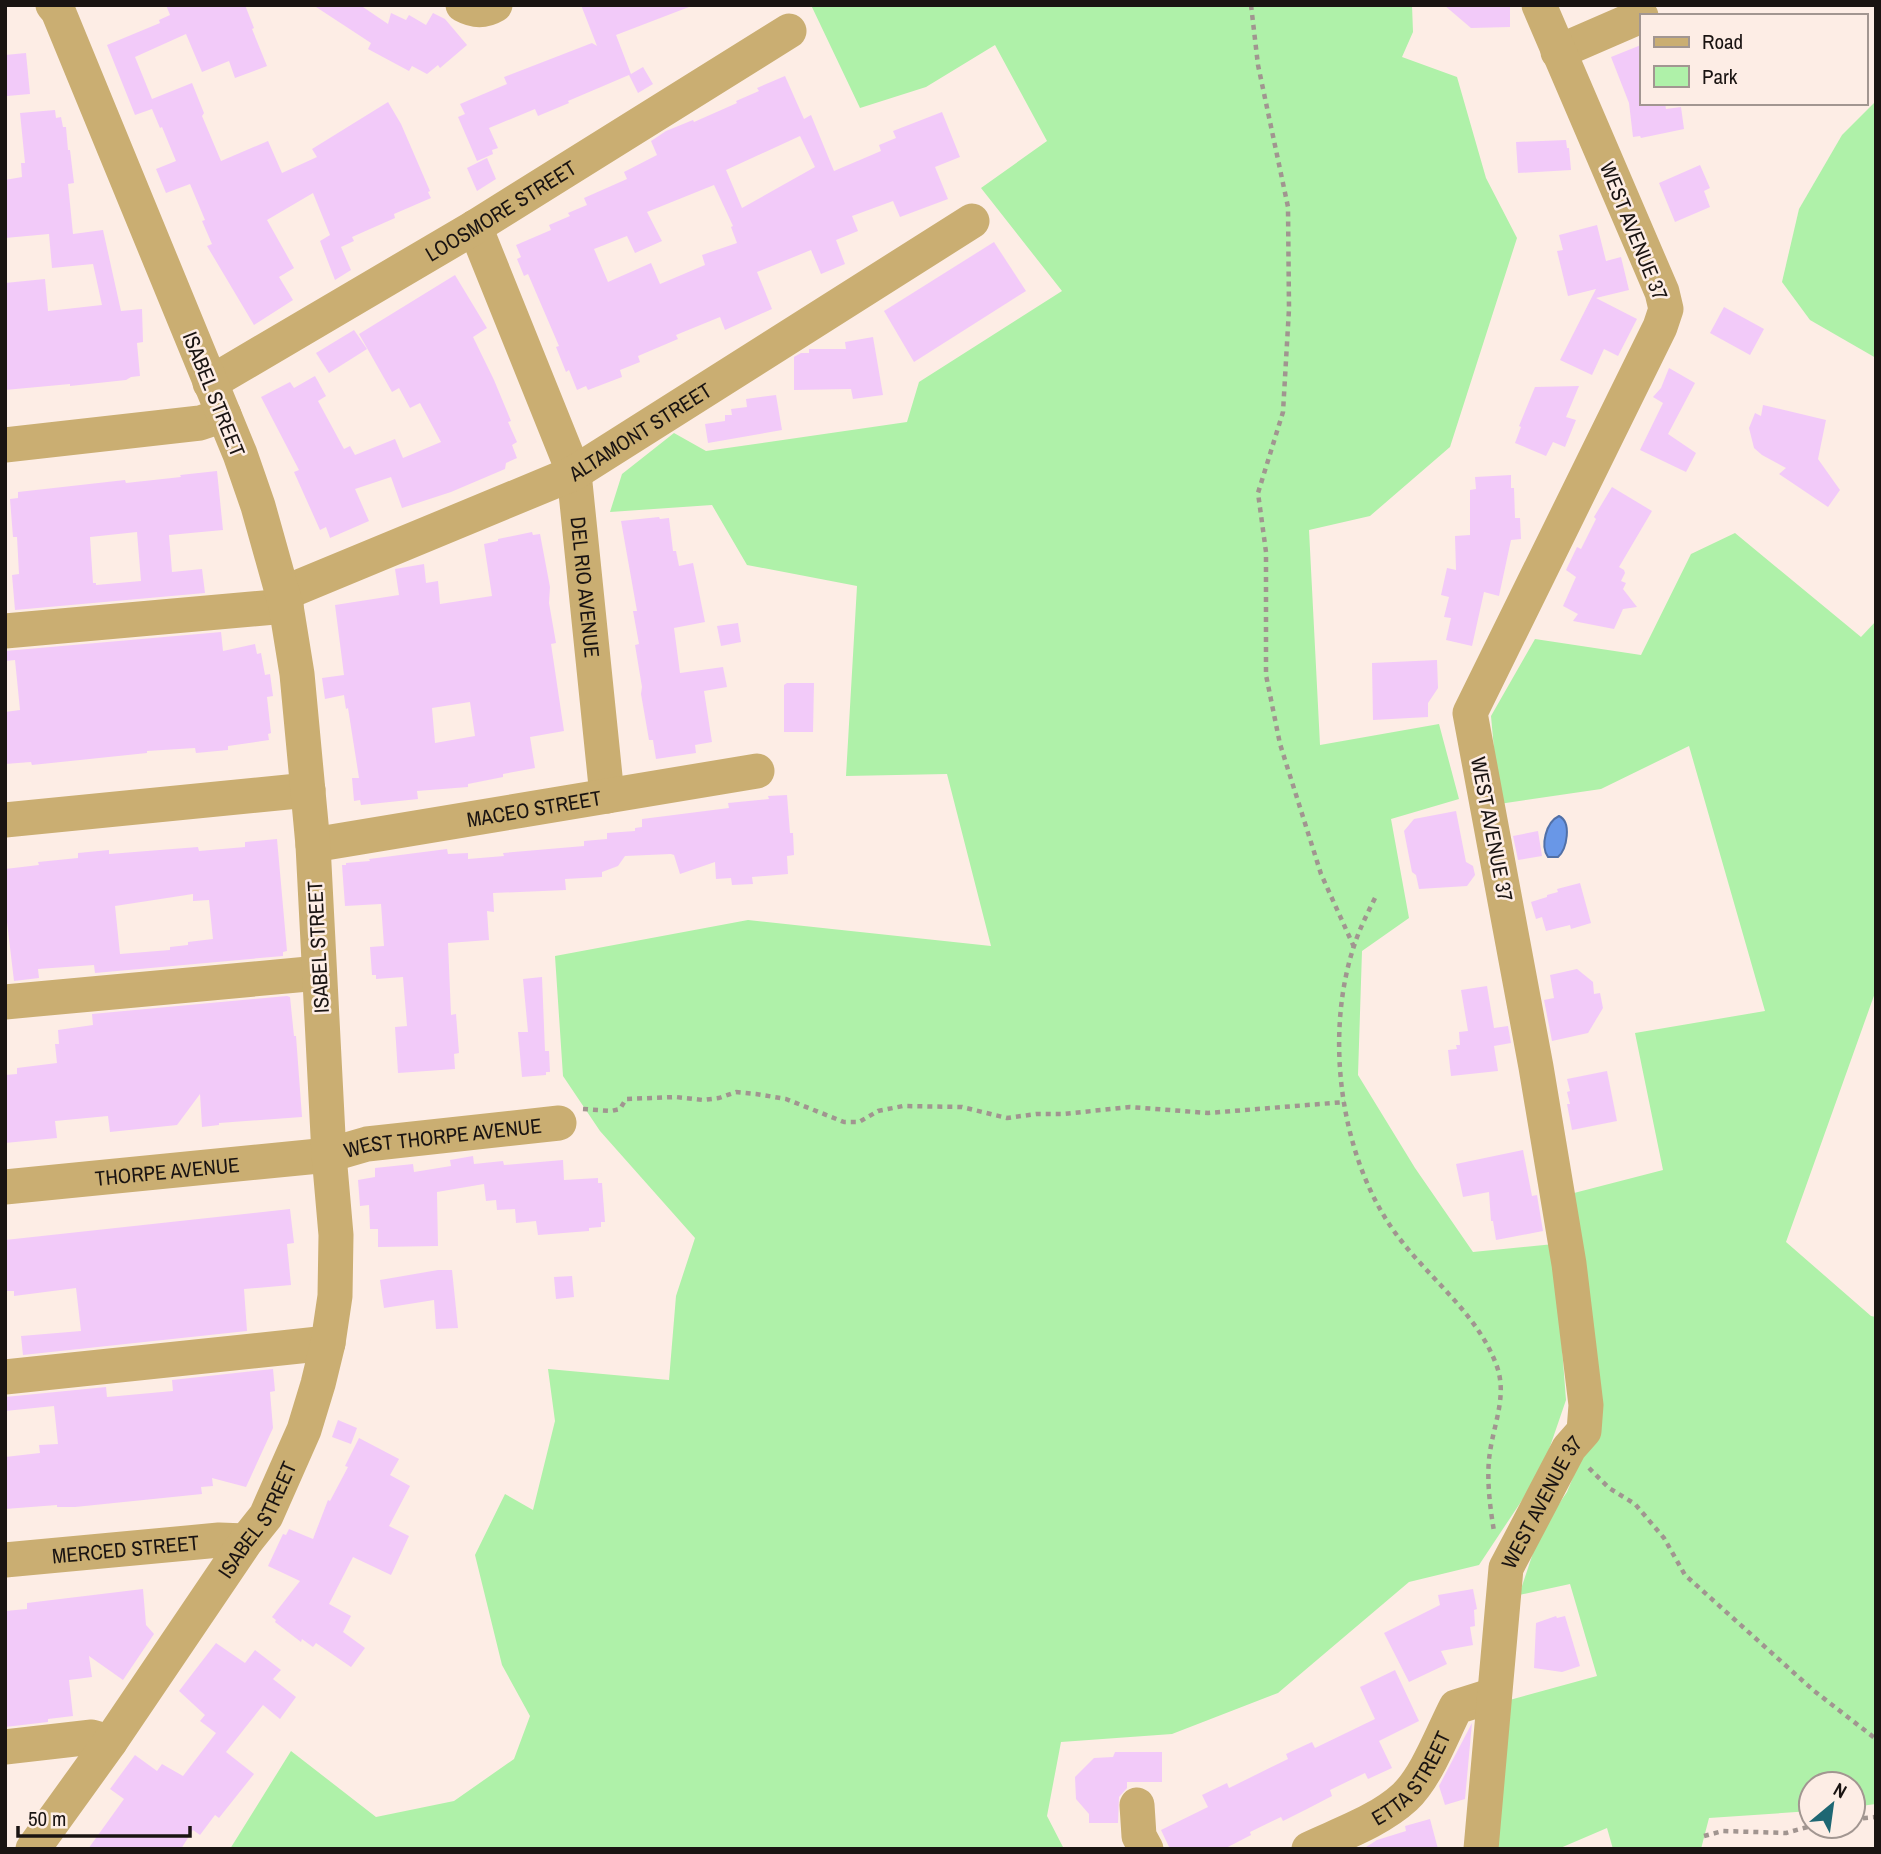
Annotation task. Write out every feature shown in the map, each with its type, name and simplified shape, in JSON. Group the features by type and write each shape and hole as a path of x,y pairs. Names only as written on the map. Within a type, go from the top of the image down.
{"street":[{"name":"ISABEL STREET","path":"33,1849 266,1516 304,1430 328,1343 335,1296 336,1235 329,1155 313,845 297,674 284,600 258,506 223,415 58,11 53,5"},
{"path":"463,5 486,10 495,5"},
{"name":"WEST AVENUE 37","path":"1481,1849 1506,1568 1569,1448 1584,1431 1586,1405 1569,1264 1471,713 1666,309 1662,292 1539,5"},
{"path":"1647,14 1667,5"},
{"path":"1558,52 1640,17"},
{"name":"LOOSMORE STREET","path":"210,383 475,227 789,31"},
{"name":"ALTAMONT STREET","path":"5,631 284,600 574,473 972,221"},
{"name":"DEL RIO AVENUE","path":"475,227 574,473 607,796"},
{"path":"5,444 200,423 223,415"},
{"name":"MACEO STREET","path":"313,845 757,771"},
{"path":"5,820 308,790"},
{"path":"5,1002 319,973"},
{"name":"WEST THORPE AVENUE","path":"329,1155 367,1144 559,1123"},
{"name":"THORPE AVENUE","path":"5,1187 329,1155"},
{"path":"5,1377 328,1343"},
{"name":"MERCED STREET","path":"5,1560 219,1540 246,1541"},
{"name":"ETTA STREET","path":"1309,1849 1388,1811 1407,1796 1419,1779 1455,1707 1494,1695"},
{"path":"5,1747 92,1737 110,1742"},
{"path":"1137,1805 1139,1836 1146,1849"}],"path":[{"path":"1251,5 1258,65 1288,219 1289,309 1283,412 1258,493 1266,552 1266,675 1280,744 1317,861 1354,947"},
{"path":"1375,898 1354,947 1341,1012 1338,1051 1345,1102 1357,1158 1374,1200 1401,1241 1468,1316 1497,1366 1501,1406 1489,1454 1490,1508 1497,1545 1506,1568"},
{"path":"559,1123 579,1108 611,1111 620,1109 626,1099 676,1097 703,1100 736,1092 786,1099 844,1122 859,1122 878,1111 903,1106 962,1107 1007,1118 1130,1107 1208,1113 1345,1102"},
{"path":"1569,1448 1609,1488 1635,1504 1664,1538 1685,1576 1813,1690 1876,1739"},
{"path":"1704,1836 1723,1831 1786,1833 1797,1830"}],"green space":[{"path":"811,5 1412,5 1413,32 1402,57 1457,77 1486,178 1517,238 1450,447 1370,516 1309,530 1320,745 1439,724 1459,799 1391,819 1409,918 1362,951 1358,1075 1415,1168 1473,1252 1554,1244 1566,1400 1542,1470 1479,1565 1409,1582 1278,1693 1172,1734 1061,1742 1047,1816 1064,1849 230,1849 291,1751 376,1817 454,1801 514,1759 530,1716 502,1665 475,1555 505,1494 533,1510 555,1421 548,1369 669,1380 676,1296 695,1238 600,1131 563,1076 555,956 748,920 991,946 947,774 846,776 857,586 747,565 712,505 610,512 622,474 674,433 706,451 907,422 919,382 1062,291 981,188 1047,141 995,45 926,87 860,108"},
{"path":"1876,101 1876,358 1810,320 1782,282 1799,209 1842,135"},
{"path":"1735,533 1861,637 1876,621 1876,990 1786,1242 1871,1316 1876,1317 1876,1804 1867,1805 1867,1770 1797,1770 1797,1812 1709,1818 1701,1849 1613,1849 1607,1828 1558,1849 1497,1849 1506,1701 1597,1676 1570,1584 1519,1595 1540,1532 1567,1492 1585,1448 1574,1193 1663,1170 1635,1033 1765,1011 1689,746 1601,789 1499,804 1491,716 1535,639 1641,655 1691,554"}],"water":[{"path":"1559,816 1566,824 1566,842 1558,857 1548,857 1546,835 1551,823"}],"building":[{"path":"166,5 245,5 254,28 252,29 267,66 235,78 229,61 202,72 186,34 135,57 152,99 192,83 204,113 202,116 221,161 268,141 282,173 317,157 312,149 388,102 401,124 430,191 428,192 431,198 394,214 395,218 352,237 354,241 341,247 351,270 335,280 320,241 330,235 313,193 267,220 294,268 279,277 293,300 254,325 207,246 212,244 190,184 166,193 156,169 176,161 152,109 135,115 107,45 160,23 159,20 170,15"},
{"path":"313,5 360,5 388,24 391,13 406,20 409,15 426,25 433,13 445,19 467,45 440,68 438,65 427,74 412,66 409,71 368,49 371,43"},
{"path":"581,5 689,7 616,35 631,74 643,67 653,84 638,93 629,75 538,116 535,109 489,128 498,148 492,150 493,154 477,161 458,117 465,114 460,104 507,84 504,77 592,43 597,46"},
{"path":"1444,5 1510,5 1510,27 1471,28"},
{"path":"1640,45 1640,105 1665,105 1666,109 1681,107 1684,129 1641,138 1633,137 1629,103 1611,57"},
{"path":"26,53 30,94 7,96 5,55"},
{"path":"785,76 804,119 811,115 834,171 881,151 879,145 896,138 893,131 942,112 960,157 935,167 948,199 900,217 893,201 852,216 858,231 836,240 845,264 821,274 811,250 757,272 772,309 725,330 720,317 676,335 678,339 638,356 640,362 620,370 622,377 588,390 586,386 577,390 569,370 566,372 556,347 559,346 528,274 524,276 517,259 521,257 516,245 551,230 549,225 587,205 584,198 627,179 624,172 657,155 651,141 666,131 737,103 736,101 759,91 757,88","holes":["800,136 815,167 742,208 726,170","714,185 733,226 731,227 737,243 702,255 705,265 660,284 651,263 608,282 594,249 627,236 635,253 662,241 647,212"]},
{"path":"55,110 56,118 61,117 63,127 66,127 70,150 74,183 68,184 73,234 103,230 121,311 142,309 143,342 137,343 140,376 70,386 5,390 5,283 45,279 48,311 102,305 93,264 52,268 49,234 5,238 5,180 22,177 21,163 25,163 20,113"},
{"path":"1566,140 1571,170 1518,173 1516,142"},
{"path":"487,158 496,179 477,191 467,168"},
{"path":"1700,165 1710,188 1704,191 1710,207 1675,222 1659,183"},
{"path":"1597,225 1606,261 1621,257 1629,290 1596,298 1637,319 1618,356 1604,349 1592,375 1560,360 1596,289 1568,296 1557,251 1563,250 1559,235"},
{"path":"994,242 1026,291 914,362 884,311"},
{"path":"455,275 487,328 473,337 511,421 508,422 517,442 512,445 517,458 506,463 505,469 451,492 402,508 391,477 355,489 369,521 330,538 326,527 320,530 294,472 299,470 261,397 290,382 294,388 315,376 326,396 318,401 344,449 350,446 355,455 395,439 403,458 441,442 420,403 410,408 399,388 392,392 359,334"},
{"path":"1724,307 1764,329 1750,355 1710,333"},
{"path":"354,330 367,349 329,373 316,353"},
{"path":"873,337 883,395 853,399 851,389 794,390 794,357 809,353 809,349 846,349 845,342"},
{"path":"1669,368 1695,383 1668,434 1696,453 1686,472 1640,450 1663,403 1653,397 1661,388"},
{"path":"1579,386 1566,417 1576,420 1565,447 1553,442 1546,456 1515,443 1535,387"},
{"path":"776,395 782,430 708,443 705,424 725,421 725,415 732,415 731,409 747,407 746,399"},
{"path":"1763,405 1826,420 1818,459 1840,490 1828,507 1779,474 1786,468 1754,448 1749,428 1755,413 1761,416"},
{"path":"217,471 223,530 169,535 172,572 202,569 205,593 15,610 12,575 19,574 17,537 13,537 10,499 18,498 18,492 125,480 126,483 181,477 180,475","holes":["137,532 141,581 96,585 93,583 90,537"]},
{"path":"1511,475 1515,518 1520,518 1521,539 1511,540 1499,596 1484,592 1472,646 1446,640 1451,618 1444,617 1449,597 1441,595 1447,568 1456,570 1455,536 1470,535 1470,490 1476,489 1475,477"},
{"path":"1612,487 1652,511 1619,567 1625,573 1621,581 1626,583 1623,589 1637,607 1623,609 1614,629 1573,621 1578,614 1563,606 1576,577 1566,570 1577,547 1581,549 1596,519 1594,517"},
{"path":"669,518 673,551 676,551 679,566 693,563 705,622 674,628 680,673 723,667 727,687 704,691 712,742 695,745 696,753 656,759 653,740 649,740 641,694 635,645 639,644 633,611 637,611 621,521"},
{"path":"532,532 533,535 540,534 550,587 549,603 556,643 551,644 564,731 530,737 535,768 503,774 503,777 468,784 468,787 417,791 418,799 361,805 360,800 354,801 352,778 359,778 348,708 346,709 344,695 325,699 322,678 344,675 335,605 399,595 395,569 424,564 426,583 438,581 440,604 492,596 484,544","holes":["470,702 475,736 435,743 432,708"]},
{"path":"738,623 741,642 721,646 717,626"},
{"path":"221,632 223,651 255,644 257,654 261,653 265,675 270,674 273,696 267,697 271,733 268,734 269,740 228,746 228,750 196,753 195,748 32,765 31,762 5,764 5,712 20,710 15,660 5,661 5,651"},
{"path":"1437,660 1438,688 1428,703 1428,717 1373,720 1372,663"},
{"path":"814,683 813,732 784,732 784,685"},
{"path":"787,795 794,855 787,856 788,874 752,877 753,884 732,885 731,878 716,879 715,862 680,874 674,855 671,854 625,856 618,866 602,872 602,877 565,879 566,890 493,893 494,912 487,911 489,940 448,943 451,1015 456,1014 459,1053 454,1054 455,1069 398,1073 395,1027 407,1026 403,977 376,979 376,975 372,975 370,947 384,946 381,904 345,906 342,865 447,849 448,854 468,853 468,859 584,846 584,841 607,839 607,833 635,831 635,828 642,827 642,819 729,808 728,803"},
{"path":"1456,811 1466,862 1473,866 1475,875 1467,886 1419,889 1416,875 1412,872 1404,831 1414,819"},
{"path":"1538,831 1542,856 1518,860 1513,836"},
{"path":"277,839 287,951 283,952 283,956 95,973 94,965 38,969 39,978 14,981 5,922 5,869 78,858 78,853 109,850 109,854 198,847 199,851 245,847 245,842","holes":["193,894 193,901 209,900 213,939 188,942 188,945 170,947 170,950 120,954 115,906"]},
{"path":"1580,883 1591,923 1571,929 1570,925 1546,931 1542,917 1536,919 1531,902 1558,892 1557,889"},
{"path":"1577,969 1593,982 1594,994 1600,993 1603,1008 1588,1033 1552,1041 1544,1000 1554,998 1550,975"},
{"path":"542,977 545,1051 549,1051 550,1072 546,1072 546,1075 522,1077 518,1032 528,1032 523,979"},
{"path":"1487,986 1494,1028 1508,1026 1511,1043 1494,1046 1498,1071 1451,1076 1448,1050 1457,1049 1456,1045 1460,1045 1459,1032 1468,1031 1461,990"},
{"path":"290,997 296,1036 302,1117 219,1123 202,1127 200,1094 177,1125 110,1132 108,1116 55,1121 57,1138 5,1143 5,1075 17,1074 17,1068 57,1063 55,1044 59,1044 58,1030 93,1025 92,1014"},
{"path":"1607,1071 1617,1121 1572,1130 1567,1104 1570,1104 1567,1092 1570,1091 1567,1079"},
{"path":"1523,1150 1532,1196 1537,1195 1543,1231 1496,1240 1491,1221 1489,1192 1463,1197 1456,1164"},
{"path":"473,1156 474,1164 503,1161 504,1165 563,1160 564,1180 598,1178 598,1183 602,1183 605,1222 601,1222 601,1227 589,1228 589,1231 538,1235 536,1221 516,1223 515,1209 497,1210 496,1200 486,1201 484,1184 437,1192 438,1246 378,1247 378,1229 370,1229 369,1205 360,1206 358,1180 375,1177 375,1168 413,1164 414,1172 451,1166 450,1160"},
{"path":"290,1209 294,1243 287,1244 291,1285 244,1289 247,1331 23,1355 21,1336 81,1331 76,1288 14,1296 14,1291 6,1291 5,1240"},
{"path":"452,1270 458,1328 436,1329 434,1300 384,1308 380,1280"},
{"path":"572,1276 574,1297 556,1299 554,1277"},
{"path":"273,1369 275,1391 270,1392 273,1428 246,1487 212,1478 213,1486 201,1487 202,1494 75,1507 57,1505 5,1509 5,1457 40,1453 39,1445 58,1444 54,1406 5,1411 5,1397 106,1387 107,1397 173,1391 172,1380"},
{"path":"338,1420 357,1428 351,1444 332,1437"},
{"path":"359,1438 399,1459 390,1475 410,1486 389,1526 409,1536 391,1575 353,1557 329,1604 351,1616 343,1632 365,1648 351,1667 316,1643 313,1647 302,1639 301,1642 275,1622 272,1617 300,1581 268,1566 283,1534 286,1535 289,1529 313,1539 328,1500 330,1501 348,1467 345,1466"},
{"path":"143,1589 146,1625 154,1634 123,1680 89,1656 92,1677 69,1680 73,1716 5,1727 5,1611 27,1609 27,1603"},
{"path":"1473,1589 1477,1609 1474,1610 1475,1626 1470,1627 1473,1645 1441,1651 1447,1664 1409,1682 1384,1633 1440,1605 1438,1595"},
{"path":"1556,1616 1565,1616 1580,1666 1562,1672 1534,1668 1536,1623"},
{"path":"216,1643 245,1663 255,1650 281,1670 273,1679 296,1697 280,1719 263,1705 226,1752 254,1774 219,1818 215,1815 200,1835 193,1830 181,1849 88,1849 124,1799 110,1789 135,1755 157,1771 162,1764 183,1776 216,1733 200,1721 205,1715 179,1691"},
{"path":"1395,1670 1419,1721 1379,1741 1392,1768 1368,1779 1365,1773 1330,1790 1332,1796 1283,1821 1281,1817 1250,1832 1251,1835 1224,1849 1170,1849 1161,1830 1208,1807 1202,1795 1227,1783 1229,1788 1288,1759 1286,1754 1312,1742 1315,1748 1375,1719 1360,1687"},
{"path":"1472,1723 1465,1799 1445,1805 1439,1786"},
{"path":"1115,1752 1162,1752 1162,1782 1127,1782 1127,1788 1119,1797 1118,1823 1089,1823 1089,1814 1076,1799 1075,1777 1094,1758 1113,1757"},
{"path":"1430,1819 1438,1849 1363,1849 1377,1840 1406,1831 1405,1826"}]}
